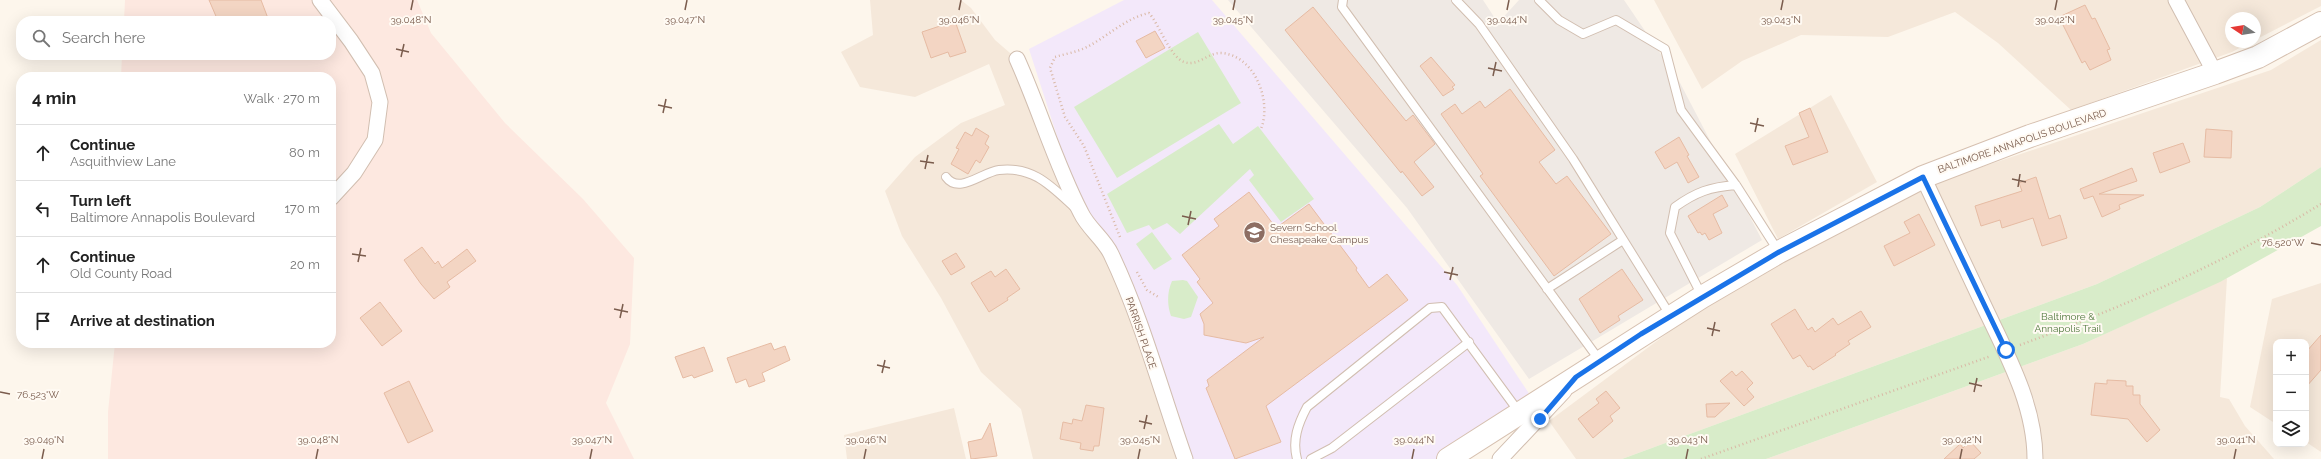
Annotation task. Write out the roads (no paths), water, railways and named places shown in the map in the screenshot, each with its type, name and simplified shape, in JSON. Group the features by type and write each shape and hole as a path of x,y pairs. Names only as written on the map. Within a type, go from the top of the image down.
{"street":[{"path":"320,0 332,16"},
{"path":"2176,0 2215,74"},
{"path":"336,21 351,40 372,73 380,102 375,140 354,173 336,193"},
{"name":"BALTIMORE ANNAPOLIS BOULEVARD","path":"1448,459 1520,415 1600,361 1702,297 1779,252 1923,177 2030,136 2215,74 2258,56 2321,24"},
{"name":"PARRISH PLACE","path":"1017,59 1039,109 1059,168 1082,215 1110,252 1128,296 1185,459"},
{"path":"1923,177 2006,350 2025,402 2035,436 2035,459"},
{"path":"1500,459 1540,419 1576,377"}],"lane":[{"path":"1343,0 1342,7 1600,361"},
{"path":"1456,0 1479,24 1573,159 1670,316"},
{"path":"1539,0 1559,20 1584,34 1616,20 1665,49 1681,110 1736,185 1779,252"},
{"path":"946,177 950,182 960,185 998,170 1019,169 1035,176 1056,191 1082,215"},
{"path":"1702,297 1670,233 1675,207 1693,194 1715,187 1736,185"},
{"path":"1548,289 1622,240"},
{"path":"1297,459 1294,448 1298,424 1307,408 1430,308 1442,307 1469,342 1520,415"},
{"path":"1311,459 1332,448 1469,342"}],"place":[{"name":"Severn School Chesapeake Campus","path":"1254,233"}],"park label":[{"name":"Baltimore & Annapolis Trail","path":"2068,322"}]}
